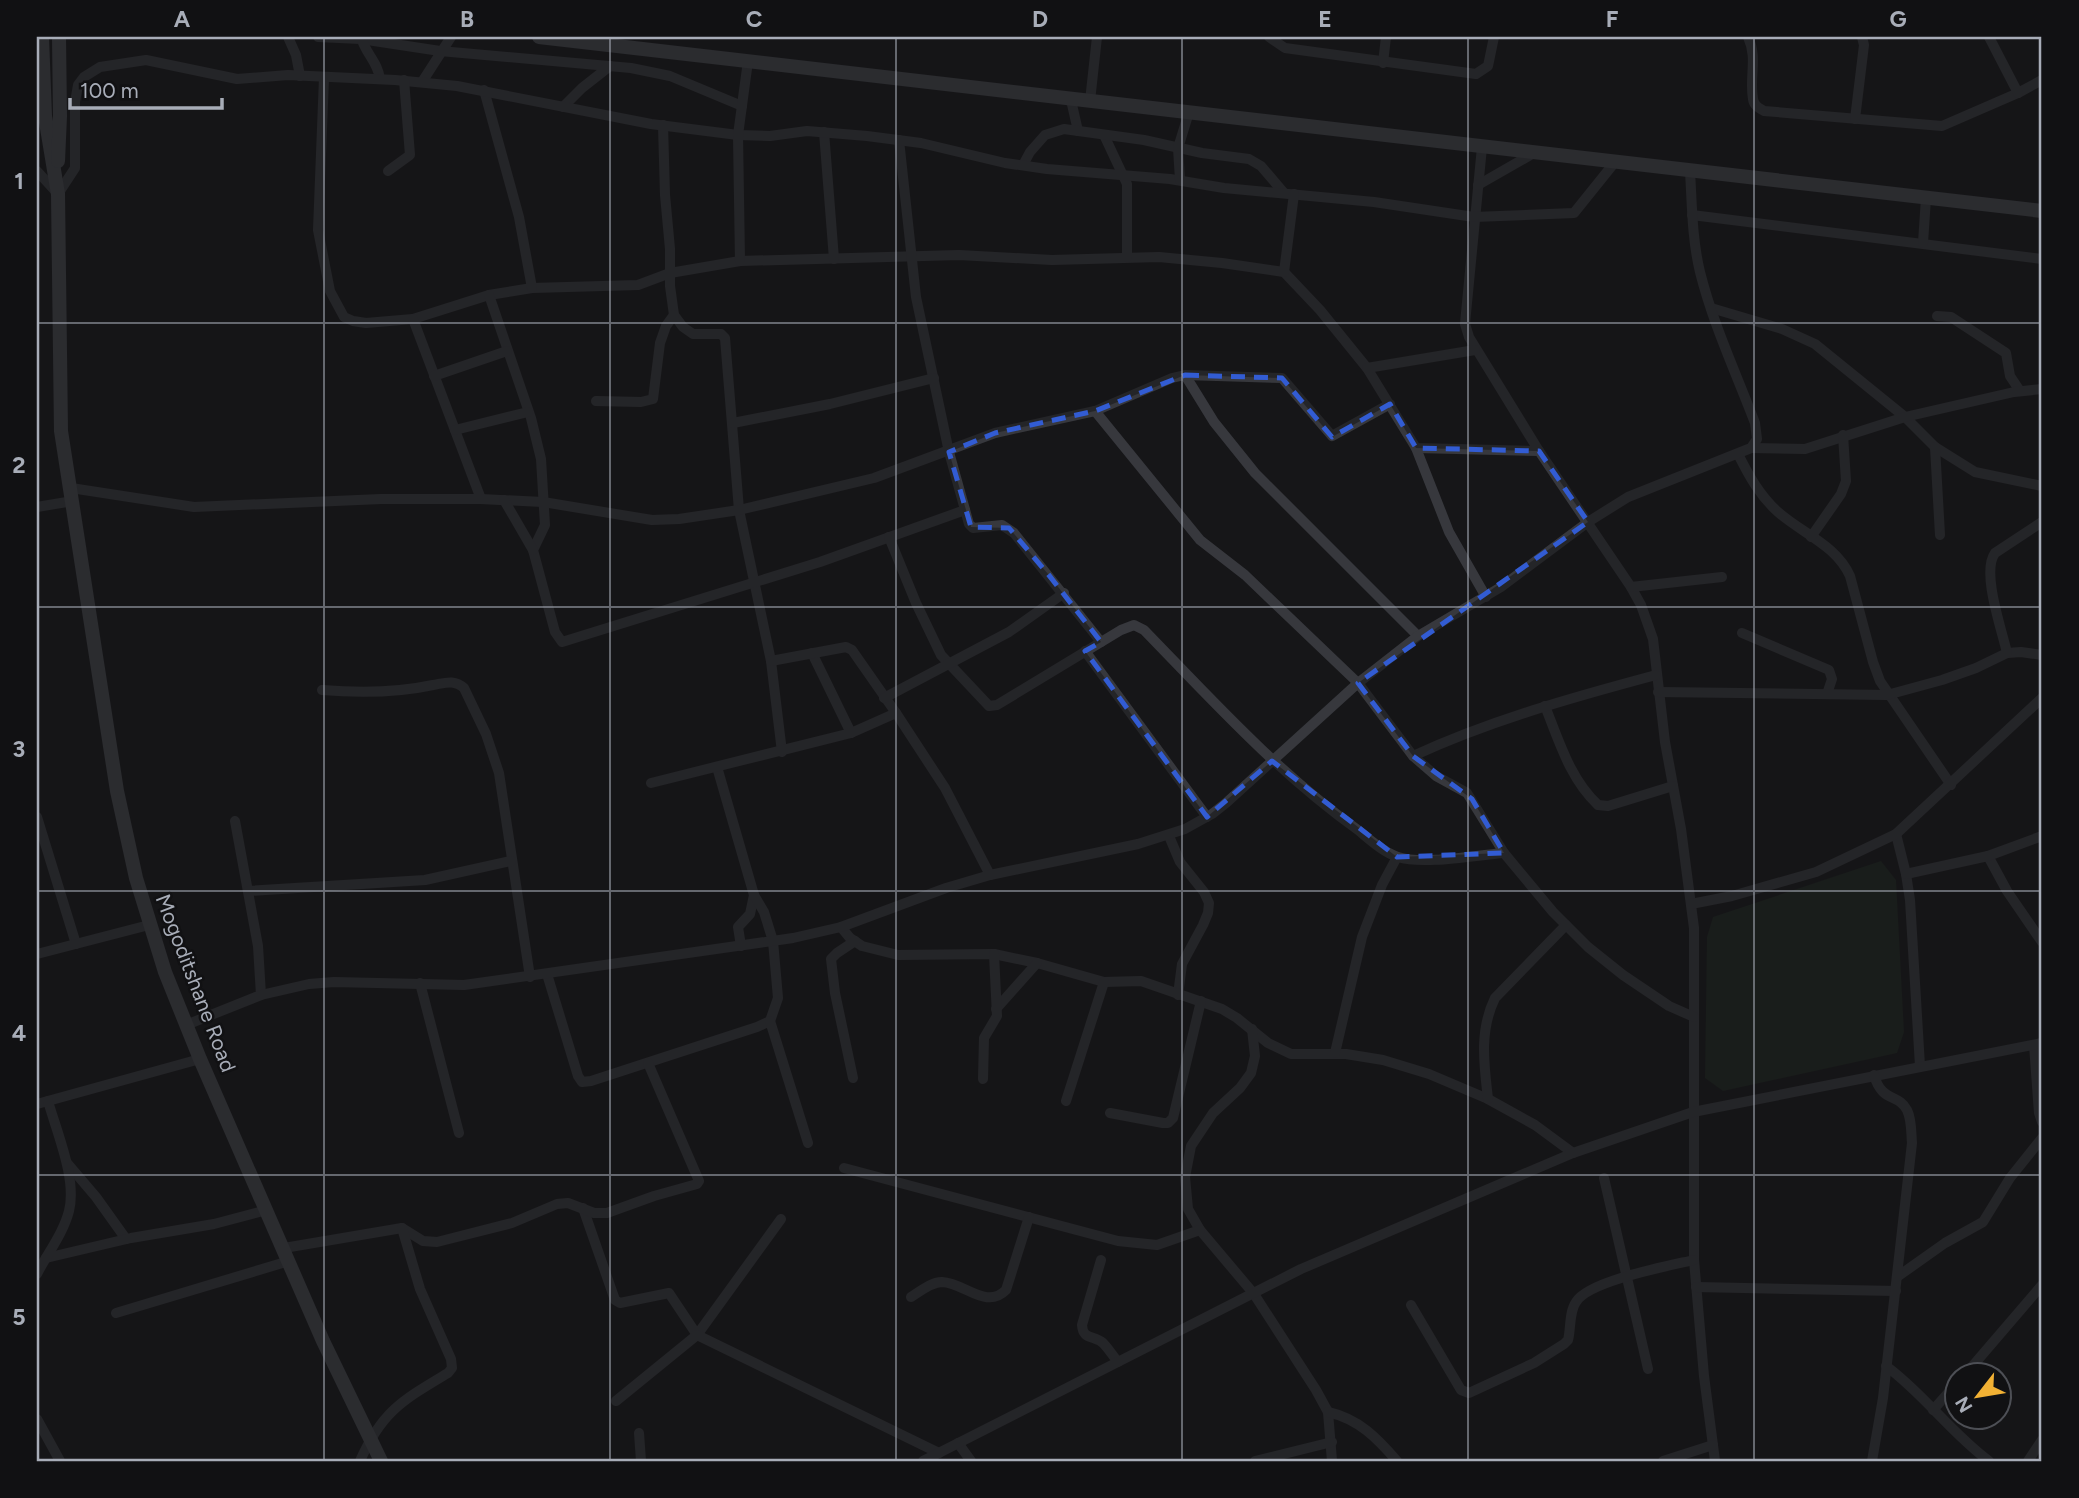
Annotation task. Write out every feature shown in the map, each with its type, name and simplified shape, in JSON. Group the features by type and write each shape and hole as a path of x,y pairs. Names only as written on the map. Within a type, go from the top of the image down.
{"main road":[{"path":"42,37 45,116 57,174"},
{"path":"57,174 60,135 59,37"},
{"path":"539,37 2042,212"},
{"name":"Mogoditshane Road","path":"57,174 61,431 117,791 135,877 149,925 200,1059 328,1352 382,1461"}],"street":[{"path":"288,37 296,55 300,76"},
{"path":"318,37 360,38 440,51 610,65 670,76 742,106"},
{"path":"422,82 451,37"},
{"path":"1090,102 1097,37"},
{"path":"1383,62 1386,37"},
{"path":"1272,38 1285,48 1476,74 1488,66 1494,37"},
{"path":"1748,37 1754,56 1753,100 1757,107 1764,111 1942,126 2042,80"},
{"path":"1856,119 1863,37"},
{"path":"1989,37 2018,93"},
{"path":"360,38 379,70 380,79"},
{"path":"37,171 58,194 75,168 75,102 78,86 84,77 100,67 146,61 237,79 300,76 422,82 484,90 663,125 738,135 770,136 798,131 899,140 1023,165 1374,202 1474,217 1574,214 1615,162"},
{"path":"740,261 738,135 748,61"},
{"path":"563,107 587,82 610,65"},
{"path":"324,78 318,230 330,291 344,317 353,321 366,323 413,319 489,295 532,288 627,286 652,281 670,273 740,261 959,255 1052,260 1127,257 1187,260 1284,272 1320,310 1367,368 1390,404 1416,448 1449,533 1486,597"},
{"path":"388,171 410,155 404,80"},
{"path":"484,90 516,206 532,288"},
{"path":"1071,100 1078,131"},
{"path":"1180,180 1178,148 1189,113"},
{"path":"663,125 664,195 674,315 688,332 721,334 725,338 739,510 771,662 782,752"},
{"path":"1023,165 1045,135 1064,129 1255,161 1289,194 1284,272"},
{"path":"824,132 834,259"},
{"path":"1104,135 1125,175 1128,196 1127,257"},
{"path":"899,140 916,297 949,452 971,527 1002,525 1009,528 1101,642"},
{"path":"1482,146 1465,324 1475,350 1539,452 1631,587 1648,622 1691,904 1695,957 1694,1259 1716,1461"},
{"path":"1478,185 1535,153"},
{"path":"1690,171 1692,215 1700,270 1711,308 1755,423 1756,439 1751,448"},
{"path":"1923,243 1926,198"},
{"path":"1692,215 2042,259"},
{"path":"489,295 541,458 545,525 533,550"},
{"path":"1711,308 1782,329 1815,344 1905,417 1935,447 1975,472 2042,486"},
{"path":"596,401 641,402 653,399 656,392 660,343 674,315"},
{"path":"1937,316 1951,317 2006,353 2010,376 2020,391"},
{"path":"413,319 481,499"},
{"path":"1367,368 1475,350"},
{"path":"434,376 507,351"},
{"path":"37,507 72,495 194,507 381,499 481,499 543,502 652,520 679,519 739,510 874,478 949,452 995,432 1096,411 1185,375 1282,378 1332,436 1390,404"},
{"path":"1185,375 1214,422 1255,473 1418,636"},
{"path":"733,423 830,404 934,378"},
{"path":"186,1025 261,995 288,988 334,982 464,985 773,941 841,927 946,888 990,875 1168,836 1207,817 1359,683 1418,636 1486,597 1588,522 1646,488 1751,448 1804,449 1905,417 2020,391 2042,389"},
{"path":"1096,411 1200,540 1245,575 1359,683 1413,756 1436,776 1467,793 1504,853 1566,925 1623,975 1669,1006 1694,1017"},
{"path":"455,430 528,412"},
{"path":"1811,537 1841,494 1846,481 1843,435"},
{"path":"1935,447 1940,535"},
{"path":"1416,448 1539,452"},
{"path":"1738,454 1763,497 1779,513 1836,553 1844,563 1850,576 1872,662 1888,695 1951,786"},
{"path":"504,500 533,550 555,632 562,642 754,583 965,510"},
{"path":"2007,653 1991,584 1990,559 2042,522"},
{"path":"889,537 916,603 941,654 989,706 993,707 1128,626 1138,626 1272,761 1322,804 1397,857 1437,858 1504,853"},
{"path":"1631,587 1722,577"},
{"path":"884,698 1009,632 1063,593"},
{"path":"1742,633 1829,670 1832,679 1827,694"},
{"path":"771,662 839,647 852,650 945,788 990,875"},
{"path":"1086,651 1207,817"},
{"path":"812,653 851,733"},
{"path":"1658,692 1888,695 1942,680 2007,653 2042,655"},
{"path":"1413,756 1545,706 1656,675"},
{"path":"322,690 374,693 412,690 450,681 459,683 468,694 499,773 530,977"},
{"path":"1691,904 1732,896 1816,872 1896,834 1951,786 2042,698"},
{"path":"1545,706 1567,762 1598,805 1608,806 1673,786"},
{"path":"651,783 851,733 896,713"},
{"path":"717,767 754,895 764,912 773,941 778,998 770,1021 808,1143"},
{"path":"37,817 76,944"},
{"path":"235,821 258,946 261,995"},
{"path":"1896,834 1910,900 1920,1066"},
{"path":"1168,836 1180,862 1204,892 1209,903 1209,913 1182,964 1178,995"},
{"path":"1906,874 1988,856 2042,836"},
{"path":"1988,856 2007,891 2042,942"},
{"path":"1335,1053 1362,937 1382,885 1397,857"},
{"path":"37,859 51,861"},
{"path":"248,891 425,880 511,861"},
{"path":"741,946 738,927 750,914 754,895"},
{"path":"37,954 149,925"},
{"path":"1488,1099 1483,1047 1487,1014 1494,998 1566,925"},
{"path":"841,927 855,941 898,955 994,954 1104,982 1141,981 1201,1001 1237,1017 1268,1043 1291,1054 1335,1053 1407,1066 1488,1099 1535,1125 1573,1153"},
{"path":"853,1078 835,993 831,959 855,941"},
{"path":"983,1079 984,1038 995,1021 994,954"},
{"path":"996,1009 1037,963"},
{"path":"547,974 582,1082 591,1082 770,1021"},
{"path":"1066,1101 1104,982"},
{"path":"420,983 459,1133"},
{"path":"1110,1113 1163,1124 1173,1118 1201,1001"},
{"path":"1252,1029 1255,1056 1251,1073 1206,1122 1191,1146 1187,1163 1188,1209 1200,1230 1254,1294 1297,1358 1328,1412 1332,1461"},
{"path":"923,1461 1318,1261 1573,1153 1693,1112 2038,1044 2039,1113 2042,1122"},
{"path":"37,1104 200,1059"},
{"path":"117,1313 287,1254 402,1228 416,1238 437,1242 512,1223 568,1203 594,1213 607,1213 698,1182 648,1063"},
{"path":"1872,1461 1896,1291 1904,1194 1912,1143 1908,1111 1903,1104 1883,1094 1874,1075"},
{"path":"37,1273 69,1209 71,1181 48,1101"},
{"path":"1897,1278 1945,1243 1983,1222 2010,1178 2042,1138"},
{"path":"65,1160 126,1239"},
{"path":"844,1168 1118,1241 1146,1245 1173,1241 1200,1230"},
{"path":"1604,1178 1648,1369"},
{"path":"583,1208 615,1300 620,1303 669,1293 697,1335 939,1453"},
{"path":"46,1258 126,1239 214,1224 268,1210"},
{"path":"911,1297 942,1282 990,1299 999,1297 1006,1290 1029,1217"},
{"path":"616,1401 697,1335 781,1219"},
{"path":"360,1461 370,1439 395,1406 449,1373 453,1364 420,1289 402,1228"},
{"path":"1411,1305 1461,1390 1469,1394 1534,1363 1569,1340 1573,1306 1581,1294 1626,1277 1694,1259"},
{"path":"1101,1260 1082,1325 1083,1332 1103,1344 1118,1362"},
{"path":"1976,1362 2042,1285"},
{"path":"1696,1287 1896,1291"},
{"path":"1886,1366 1906,1381 1989,1461"},
{"path":"1934,1410 1942,1401"},
{"path":"1328,1412 1342,1415 1366,1429 1397,1461"},
{"path":"37,1419 60,1461"},
{"path":"639,1433 641,1461"},
{"path":"2028,1461 2042,1440"},
{"path":"1255,1461 1332,1442"},
{"path":"958,1443 971,1461"},
{"path":"1663,1461 1713,1445"}],"highlighted area":[{"path":"1185,375 1282,378 1332,437 1390,404 1416,448 1539,451 1588,522 1358,683 1413,756 1472,799 1504,853 1397,857 1272,761 1207,817 1085,651 1101,642 1048,574 1009,528 971,527 949,452 995,433 1095,411"}],"shaded area":[{"path":"1881,861 1896,880 1904,1032 1897,1053 1723,1091 1705,1078 1707,937 1713,917"}]}
